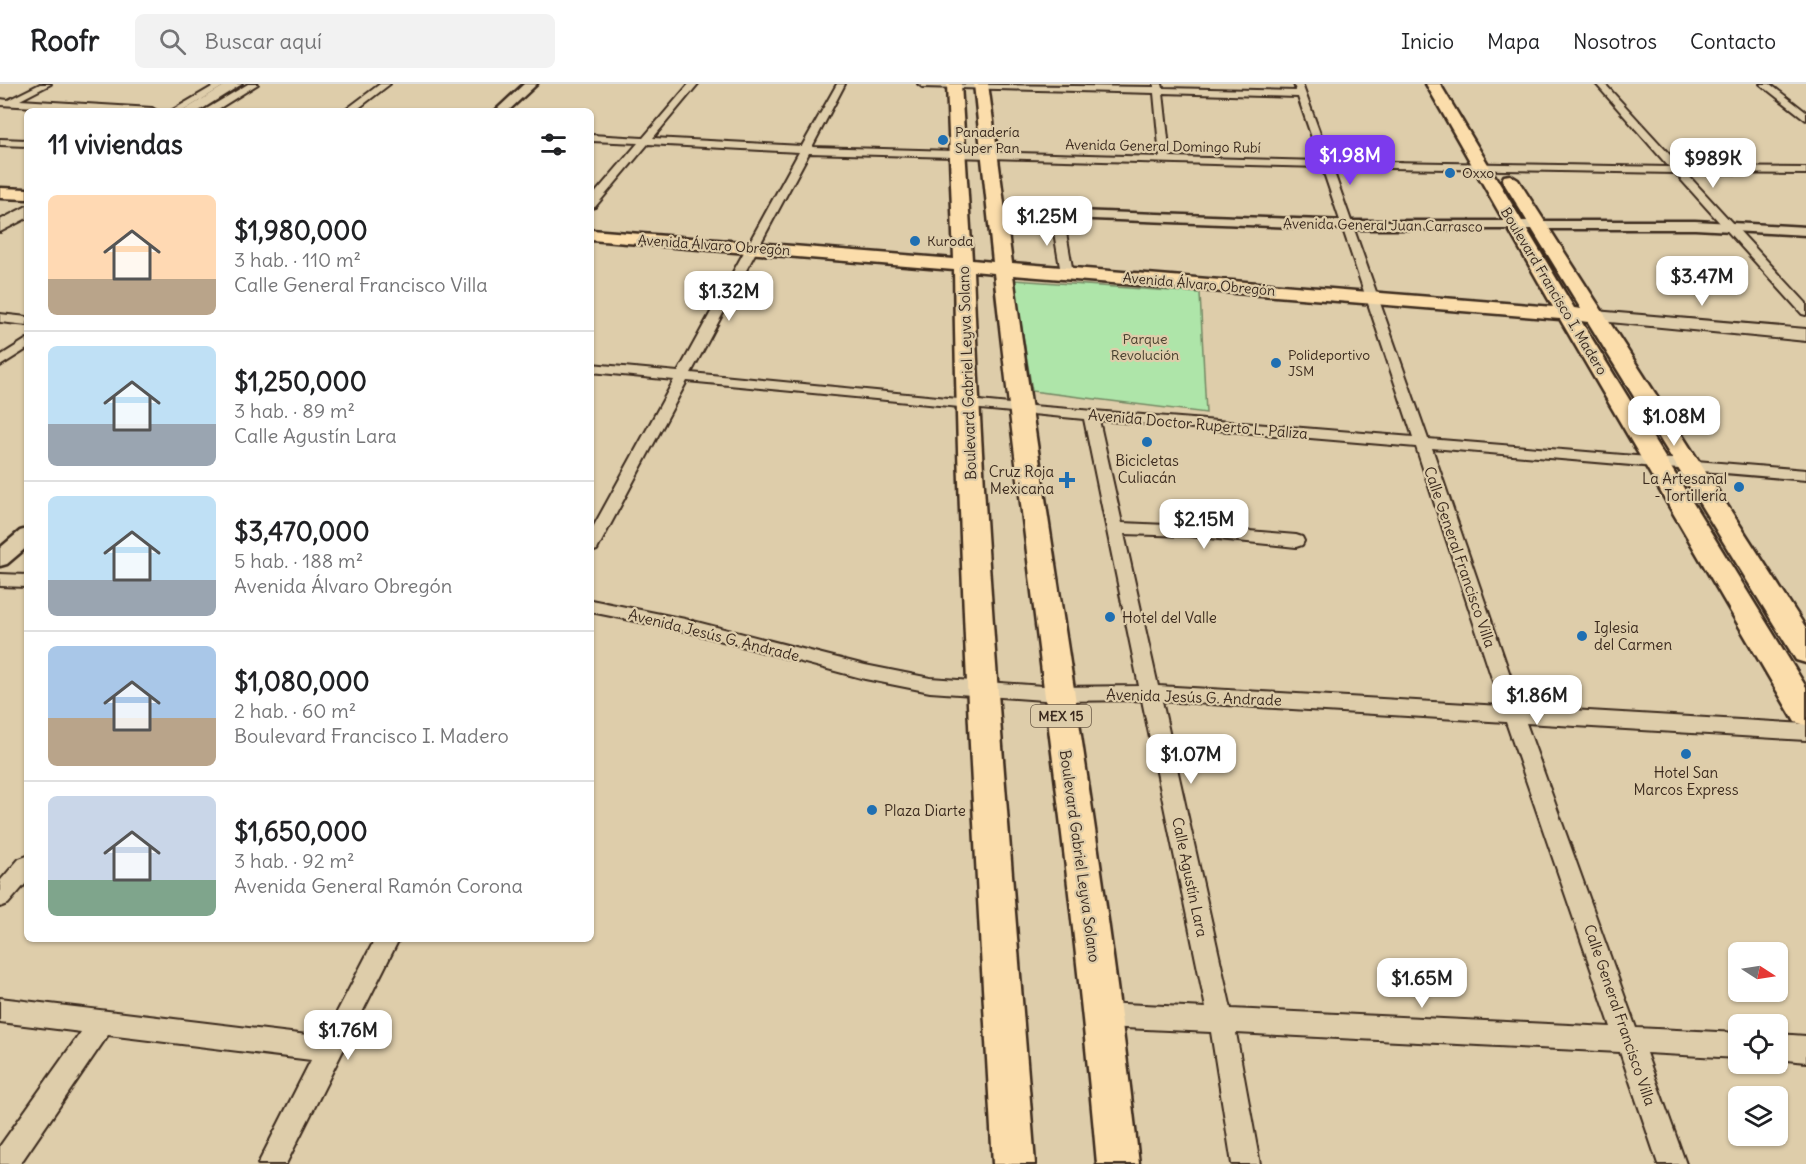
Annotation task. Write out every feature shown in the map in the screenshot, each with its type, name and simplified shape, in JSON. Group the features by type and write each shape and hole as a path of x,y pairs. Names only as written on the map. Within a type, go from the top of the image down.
{"main road":[{"path":"195,108 236,84"},
{"name":"Boulevard Francisco I. Madero","path":"1432,84 1806,713"},
{"name":"Boulevard Francisco I. Madero","path":"1450,84 1806,652"},
{"name":"Boulevard Gabriel Leyva Solano","path":"954,85 982,688 1014,1164"},
{"name":"Boulevard Gabriel Leyva Solano","path":"981,85 1020,409 1103,1015 1118,1164"},
{"path":"0,193 24,194"},
{"path":"0,217 24,203"},
{"path":"0,227 24,213"},
{"name":"Avenida Álvaro Obregón","path":"594,235 1806,335"}],"street":[{"path":"3,104 47,84"},
{"path":"181,108 223,84"},
{"path":"213,108 254,84"},
{"path":"353,108 386,84"},
{"path":"594,201 694,84"},
{"path":"594,540 841,84"},
{"path":"922,84 1300,89"},
{"path":"1600,84 1806,311"},
{"path":"1764,84 1806,117"},
{"path":"505,108 536,87"},
{"path":"520,108 536,87"},
{"path":"1159,87 1165,159"},
{"name":"Calle General Francisco Villa","path":"1300,89 1374,299 1513,714 1672,1164"},
{"path":"3,104 88,108"},
{"name":"Avenida General Domingo Rubí","path":"594,138 804,151 1481,168 1806,171"},
{"path":"0,142 24,143"},
{"name":"Avenida General Juan Carrasco","path":"996,212 1348,225 1727,226 1806,231"},
{"path":"1057,215 1067,273"},
{"path":"0,318 24,321"},
{"path":"0,362 24,345"},
{"name":"Avenida Doctor Ruperto L. Paliza","path":"594,368 1020,409 1806,475"},
{"name":"Calle Agustín Lara","path":"1090,414 1221,1020 1246,1164"},
{"path":"1114,528 1189,531 1296,541"},
{"path":"0,559 24,539"},
{"path":"0,580 24,581"},
{"name":"Avenida Jesús G. Andrade","path":"594,607 686,624 865,672 930,684 1058,694 1152,693 1806,732"},
{"path":"0,897 24,869"},
{"path":"272,1164 385,942"},
{"path":"0,1010 330,1050"},
{"path":"1103,1015 1728,1045"},
{"path":"4,1164 104,1021"},
{"path":"1788,1048 1806,1049"}],"green space":[{"name":"Parque Revolución","path":"1014,280 1200,293 1206,413 1032,391"}],"place":[{"name":"Panadería Super Pan","path":"943,140"},
{"name":"Oxxo","path":"1450,173"},
{"name":"Kuroda","path":"915,241"},
{"name":"Polideportivo JSM","path":"1276,363"},
{"name":"Bicicletas Culiacán","path":"1147,442"},
{"name":"Cruz Roja Mexicana","path":"1067,480"},
{"name":"La Artesanal - Tortillería","path":"1739,487"},
{"name":"Hotel del Valle","path":"1110,617"},
{"name":"Iglesia del Carmen","path":"1582,636"},
{"name":"Hotel San Marcos Express","path":"1686,754"},
{"name":"Plaza Diarte","path":"872,810"}]}
